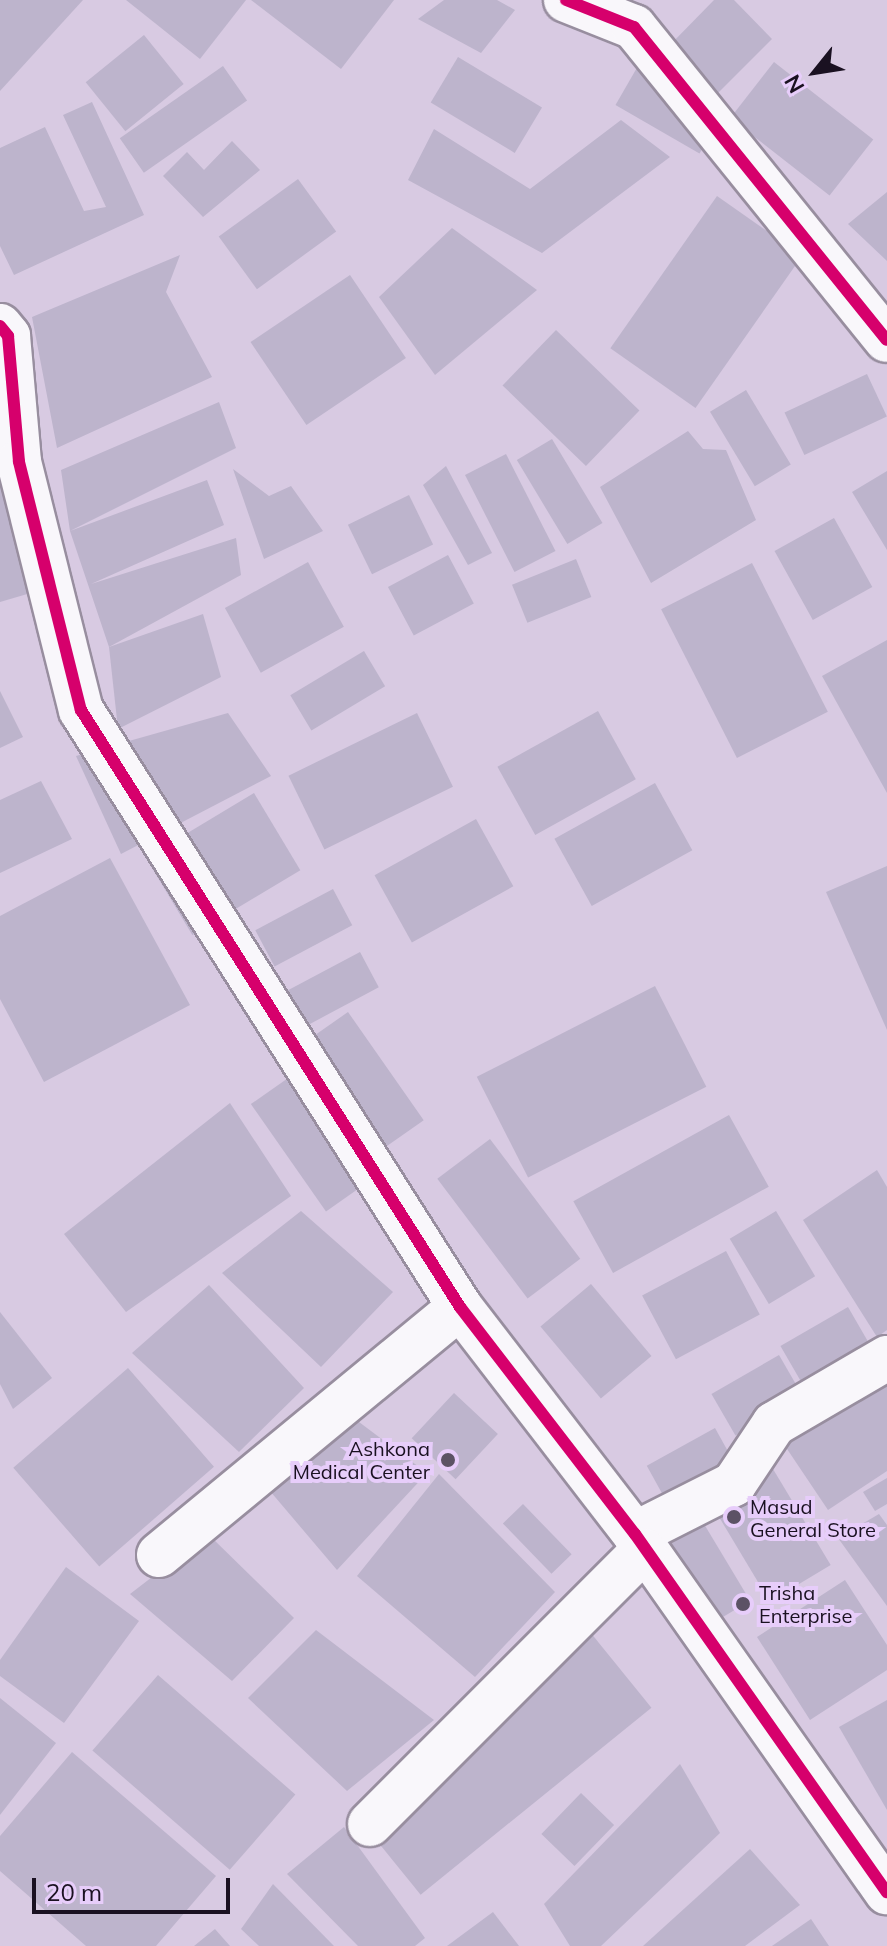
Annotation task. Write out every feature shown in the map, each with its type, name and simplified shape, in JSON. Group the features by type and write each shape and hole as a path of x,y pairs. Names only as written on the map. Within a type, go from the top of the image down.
{"street":[{"path":"566,0 634,27 887,340"},
{"path":"0,326 8,336 19,462 81,710 460,1307 640,1542 887,1892"},
{"path":"159,1555 460,1307"},
{"path":"370,1824 640,1542 734,1484 774,1424 887,1358"}],"building":[{"path":"0,0 83,0 0,91"},
{"path":"126,0 246,0 200,59"},
{"path":"251,0 394,0 341,69"},
{"path":"444,0 497,0 515,10 481,53 418,19"},
{"path":"714,0 734,0 772,39 717,94 669,46"},
{"path":"144,35 184,84 125,131 86,82"},
{"path":"458,57 542,107 515,153 431,102"},
{"path":"642,59 726,108 700,153 616,105"},
{"path":"774,62 873,140 830,196 730,118"},
{"path":"223,66 247,100 144,173 120,138"},
{"path":"92,102 144,215 14,275 0,246 0,148 45,127 84,211 106,207 63,115"},
{"path":"621,120 670,157 542,253 408,180 434,129 530,189"},
{"path":"232,141 260,170 203,217 163,176 187,152 204,170"},
{"path":"298,179 336,232 257,289 219,237"},
{"path":"887,192 887,261 848,224"},
{"path":"717,196 802,256 696,408 610,348"},
{"path":"452,228 537,290 435,375 379,297"},
{"path":"180,255 166,292 212,377 57,448 32,317"},
{"path":"350,275 406,358 306,425 251,342"},
{"path":"556,330 639,411 586,466 503,385"},
{"path":"867,374 887,417 804,455 785,412"},
{"path":"746,390 791,465 755,486 710,412"},
{"path":"219,402 236,448 70,531 61,470"},
{"path":"0,427 58,585 0,602"},
{"path":"688,431 703,449 726,450 756,520 651,583 600,487"},
{"path":"552,439 602,523 567,544 517,460"},
{"path":"506,454 555,551 514,572 465,475"},
{"path":"446,466 492,553 468,565 423,485"},
{"path":"233,469 269,496 291,486 323,531 264,559"},
{"path":"887,471 887,550 852,492"},
{"path":"207,480 224,525 91,584 236,538 241,575 109,647 70,531"},
{"path":"409,495 433,544 372,574 348,525"},
{"path":"834,518 872,587 813,620 775,551"},
{"path":"448,555 474,604 414,635 388,587"},
{"path":"576,559 591,597 527,623 512,585"},
{"path":"308,562 344,627 261,673 225,608"},
{"path":"752,563 828,712 737,758 661,609"},
{"path":"203,614 221,677 118,729 109,647"},
{"path":"887,640 887,793 822,676"},
{"path":"364,651 385,686 311,730 290,695"},
{"path":"0,691 23,737 0,748"},
{"path":"598,711 636,779 535,835 497,767"},
{"path":"228,713 271,776 121,854 76,756"},
{"path":"417,713 453,787 324,849 288,776"},
{"path":"41,781 72,839 0,873 0,800"},
{"path":"655,783 692,850 592,906 554,839"},
{"path":"254,793 300,870 192,935 146,858"},
{"path":"476,819 513,886 412,943 375,875"},
{"path":"110,858 190,1005 44,1082 0,999 0,916"},
{"path":"887,866 887,1030 826,892"},
{"path":"333,889 352,925 275,967 255,930"},
{"path":"360,952 379,987 301,1029 282,993"},
{"path":"655,986 706,1087 528,1177 477,1077"},
{"path":"348,1012 424,1120 382,1149 306,1041"},
{"path":"291,1076 366,1183 326,1211 251,1104"},
{"path":"230,1103 291,1196 126,1312 64,1234"},
{"path":"729,1115 769,1187 613,1273 573,1201"},
{"path":"490,1139 580,1259 528,1299 437,1179"},
{"path":"877,1170 887,1187 887,1330 877,1337 803,1220"},
{"path":"301,1211 393,1292 321,1367 222,1273"},
{"path":"776,1211 815,1276 769,1304 730,1239"},
{"path":"726,1251 760,1315 676,1359 642,1296"},
{"path":"591,1284 651,1356 601,1398 540,1326"},
{"path":"209,1285 304,1388 239,1452 132,1353"},
{"path":"848,1307 872,1349 804,1388 780,1346"},
{"path":"0,1312 52,1378 13,1409 0,1384"},
{"path":"779,1355 803,1397 735,1436 711,1394"},
{"path":"887,1365 887,1471 828,1510 779,1437"},
{"path":"128,1368 214,1467 99,1567 13,1468"},
{"path":"454,1393 498,1434 456,1479 412,1438"},
{"path":"347,1413 427,1473 337,1570 270,1491"},
{"path":"715,1428 738,1469 670,1507 647,1466"},
{"path":"773,1469 831,1565 770,1602 712,1506"},
{"path":"439,1474 555,1592 475,1677 357,1576"},
{"path":"887,1478 887,1504 875,1511 863,1492"},
{"path":"523,1504 572,1554 551,1574 503,1523"},
{"path":"695,1509 750,1601 716,1621 661,1530"},
{"path":"879,1514 887,1525 887,1606 838,1538"},
{"path":"208,1534 294,1618 232,1681 130,1594"},
{"path":"66,1567 139,1621 64,1723 0,1676 0,1660"},
{"path":"845,1580 887,1645 887,1670 810,1720 757,1637"},
{"path":"586,1627 651,1708 421,1895 355,1814"},
{"path":"316,1630 434,1720 347,1791 248,1698"},
{"path":"158,1675 295,1794 230,1870 92,1750"},
{"path":"0,1698 56,1743 0,1815"},
{"path":"887,1700 887,1810 839,1727"},
{"path":"72,1752 216,1876 156,1946 86,1946 0,1871 0,1836"},
{"path":"680,1764 720,1833 601,1946 570,1946 544,1904"},
{"path":"581,1793 614,1825 574,1866 541,1834"},
{"path":"344,1827 425,1938 415,1946 358,1946 287,1874"},
{"path":"750,1849 800,1905 745,1946 643,1946"},
{"path":"273,1884 334,1946 259,1946 241,1929"},
{"path":"493,1912 519,1946 447,1946"},
{"path":"811,1919 829,1946 772,1946"},
{"path":"215,1929 230,1946 194,1946"}],"cycle path":[{"path":"566,0 634,27 887,340"},
{"path":"0,326 8,336 19,462 81,710 460,1307 635,1534 887,1892"}],"place":[{"name":"Ashkona Medical Center","path":"448,1460"},
{"name":"Masud General Store","path":"734,1517"},
{"name":"Trisha Enterprise","path":"743,1604"}]}
